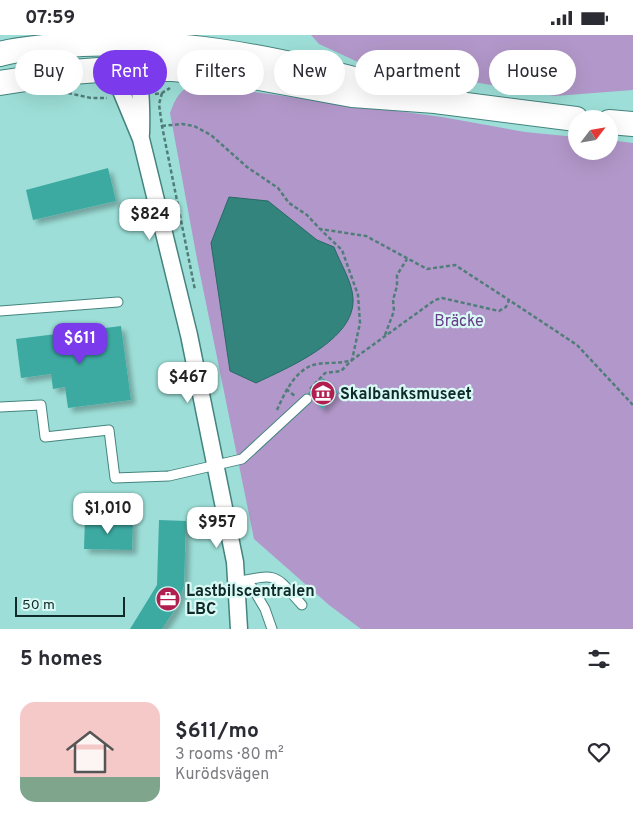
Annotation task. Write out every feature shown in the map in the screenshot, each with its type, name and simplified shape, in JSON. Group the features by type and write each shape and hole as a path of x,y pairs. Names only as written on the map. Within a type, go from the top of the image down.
{"main road":[{"path":"0,53 118,38 262,56 435,101"},
{"path":"0,83 93,70"},
{"path":"167,70 212,72 352,95 435,101 568,118"},
{"path":"618,123 633,124"}],"street":[{"path":"118,38 126,50"},
{"path":"123,95 141,139 189,335 235,562 239,629"},
{"path":"141,139 142,95"}],"lane":[{"path":"0,311 118,302"},
{"path":"0,407 41,405 44,437 109,431 115,478 169,476 242,459 307,399"},
{"path":"236,581 268,576 278,578 302,605"},
{"path":"236,581 252,587 272,629"}],"path":[{"path":"161,95 159,104 162,126 196,295"},
{"path":"162,126 182,124 211,135 247,167 278,188 289,203 307,215 342,250 358,295 360,323 352,359"},
{"path":"320,229 366,235 391,247 407,259 427,269 455,265 577,345 633,405"},
{"path":"385,335 394,311 393,300 397,286 397,275 407,259"},
{"path":"319,378 325,373 341,371 352,359 435,299 448,299 499,311 506,307 509,301"},
{"path":"274,430 273,420 288,386 304,370 314,365 337,364 352,359"}],"green space":[{"path":"311,35 633,35 633,90 576,94 576,50 489,50 489,85 479,83 479,50 355,50 355,61 345,56 345,50 332,50 319,44"},
{"name":"Bräcke","path":"264,93 442,117 525,132 568,136 568,160 618,160 618,141 633,143 633,629 361,629 329,605 254,539 197,259 170,113 179,95 264,95"}],"shaded area":[{"path":"229,197 268,201 317,240 334,247 348,279 353,298 351,313 343,327 332,339 301,361 256,383 230,371 211,243"}],"building":[{"path":"108,168 116,201 33,220 26,190"},
{"path":"121,326 131,400 68,408 65,387 53,389 51,374 21,378 16,339"},
{"name":"Skalbanksmuseet","path":"323,378 338,392 322,409 308,393"},
{"path":"85,519 133,521 132,550 84,549"},
{"path":"159,520 186,521 184,586 176,608 162,629 130,629 157,585"}],"place":[{"name":"Skalbanksmuseet","path":"323,393"},
{"name":"Lastbilscentralen LBC","path":"168,599"}]}
